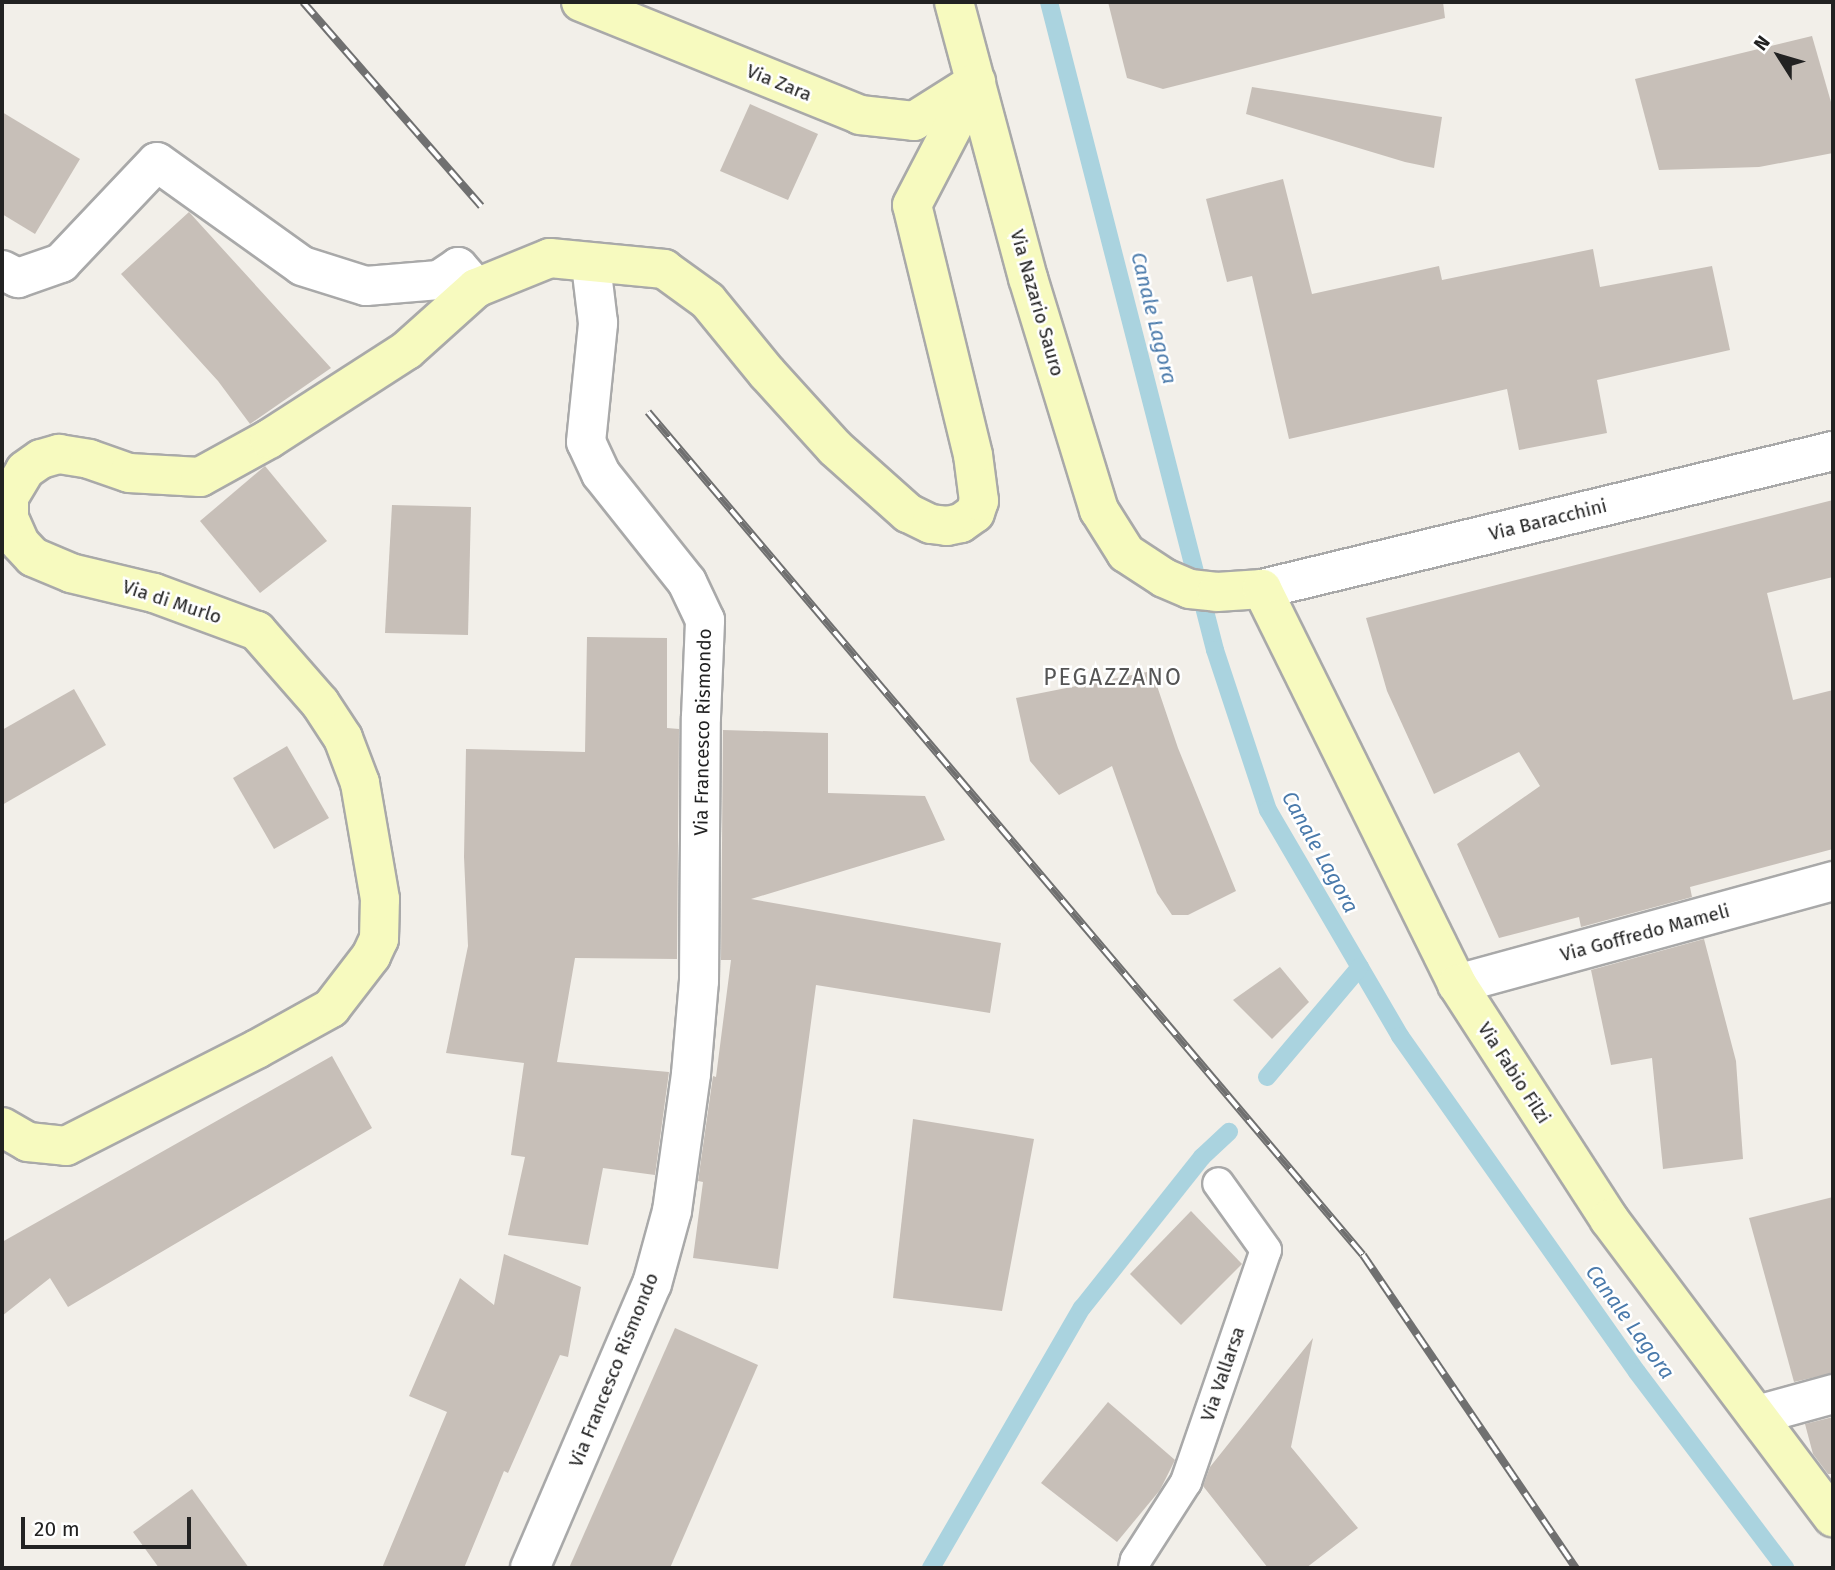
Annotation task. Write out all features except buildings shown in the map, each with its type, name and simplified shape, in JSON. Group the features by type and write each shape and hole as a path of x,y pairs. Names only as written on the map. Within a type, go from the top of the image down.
{"street":[{"name":"Via Zara","path":"581,2 860,115 915,121 975,82"},
{"name":"Via Nazario Sauro","path":"954,2 1028,278 1099,510 1126,553 1164,578 1190,589 1217,592 1262,589"},
{"path":"592,264 637,264 664,269 681,280 708,301 766,373 835,448 908,513 931,524 947,526 961,523 975,513 979,501 973,456 912,205 975,82"},
{"path":"2,270 18,278 61,263 157,163 302,266 366,286 439,280 458,267 477,288"},
{"name":"Via di Murlo","path":"2,1127 28,1142 66,1146 257,1049 331,1008 371,956 379,939 380,899 360,783 342,738 304,683 257,631 154,593 71,573 33,557 20,543 5,517 9,497 25,470 41,459 60,454 89,458 129,473 200,477 269,439 407,350 477,288 550,258 592,264"},
{"name":"Via Francesco Rismondo","path":"530,1568 652,1284 671,1211 691,1074 699,981 701,717 705,620 687,582 601,474 586,442 598,323 592,264"},
{"name":"Via Baracchini","path":"1262,589 1833,451"},
{"name":"Via Fabio Filzi","path":"1262,589 1457,984 1609,1219 1833,1517"},
{"name":"Via Goffredo Mameli","path":"1457,984 1833,881"},
{"path":"1757,1415 1833,1394"}],"lane":[{"name":"Via Vallarsa","path":"1134,1568 1136,1560 1185,1482 1266,1250 1218,1183"}],"waterway":[{"name":"Canale Lagora","path":"1049,2 1215,650 1268,810 1400,1036 1637,1372 1785,1568"},
{"path":"1267,1077 1360,967"},
{"path":"931,1568 1082,1308 1202,1157 1229,1132"}],"railway":[{"path":"303,2 481,206"},
{"path":"648,412 1363,1255 1576,1568"}],"district":[{"name":"PEGAZZANO","path":"1113,677"}]}
